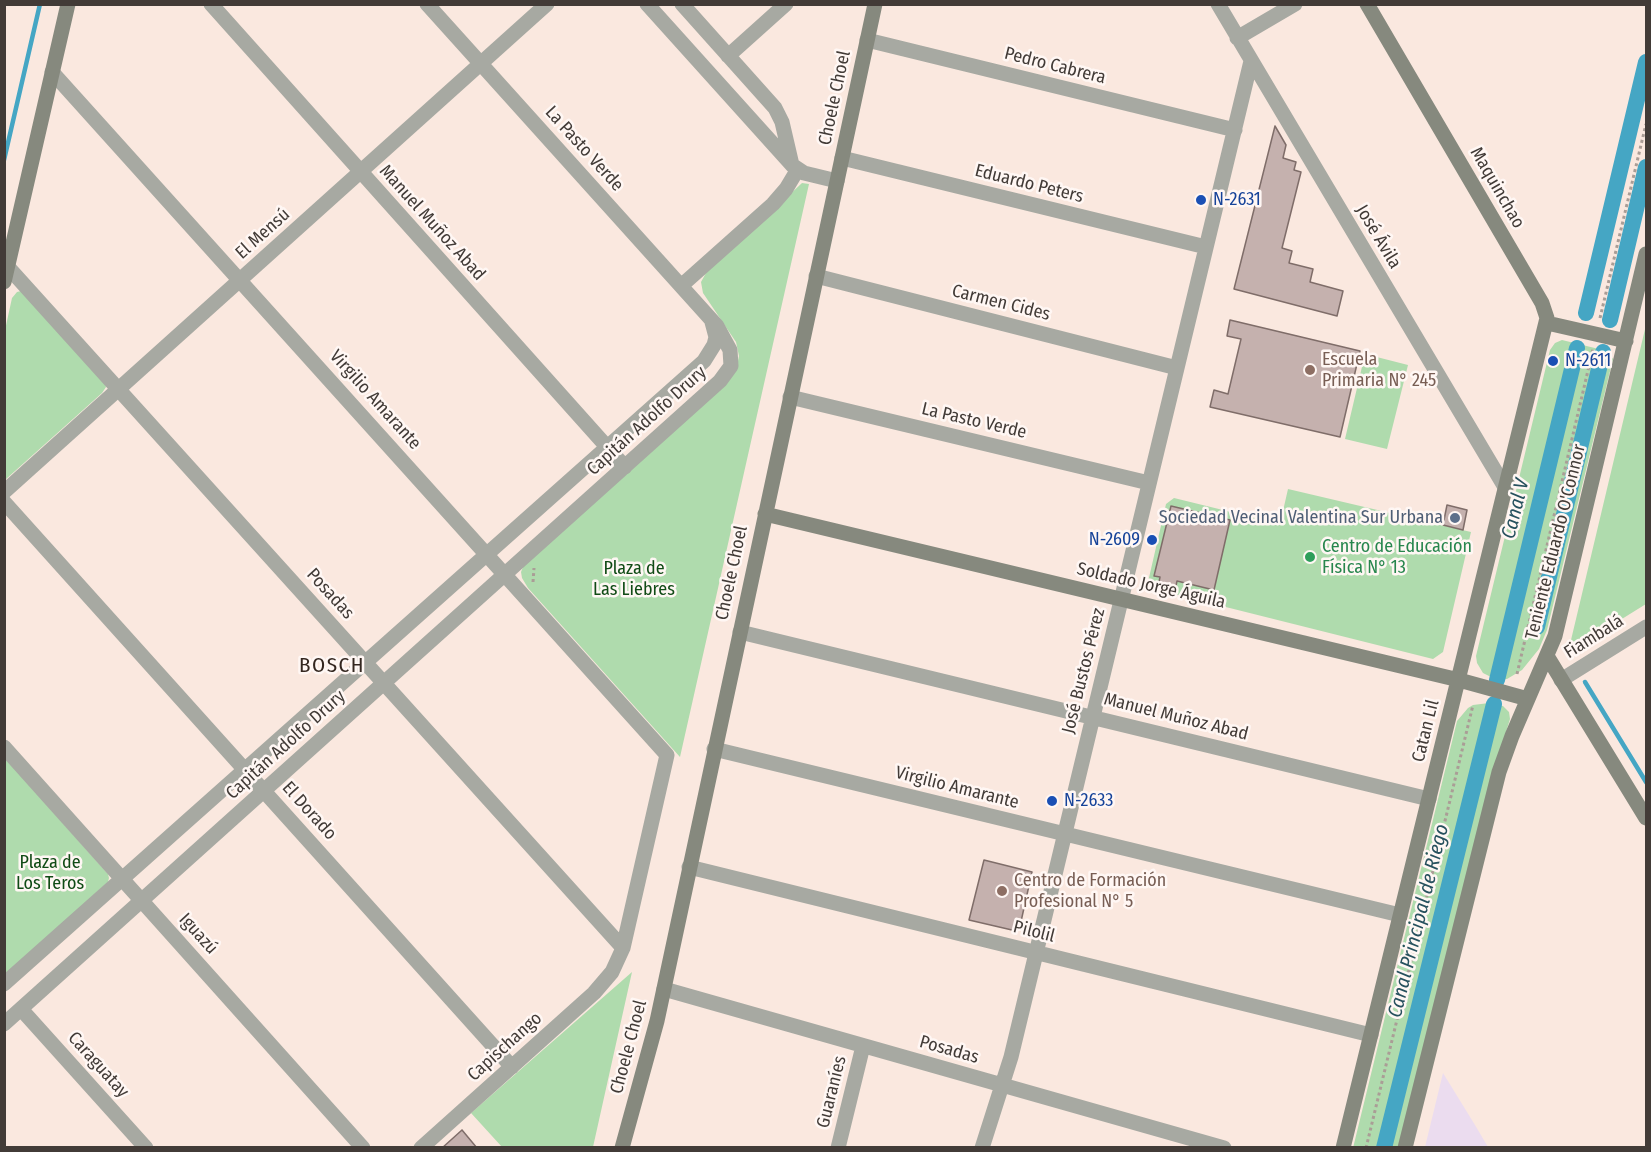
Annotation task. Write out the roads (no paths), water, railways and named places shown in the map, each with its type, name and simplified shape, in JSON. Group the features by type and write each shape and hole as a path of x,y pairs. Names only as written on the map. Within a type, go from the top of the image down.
{"street":[{"path":"4,282 68,4"},
{"name":"Manuel Muñoz Abad","path":"211,4 625,467"},
{"name":"La Pasto Verde","path":"427,4 711,320"},
{"name":"El Mensú","path":"4,492 547,4"},
{"path":"647,4 795,167 811,176 837,181"},
{"path":"681,286 773,204 786,189 795,167 779,115 682,4"},
{"path":"728,56 786,4"},
{"name":"Choele Choel","path":"622,1148 664,989 875,4"},
{"name":"José Ávila","path":"1218,4 1506,489"},
{"path":"1237,38 1295,4"},
{"name":"Maquinchao","path":"1367,4 1542,303 1547,323"},
{"name":"Pedro Cabrera","path":"867,40 1235,130"},
{"name":"José Bustos Pérez","path":"982,1148 1003,1085 1036,952 1251,61"},
{"name":"Virgilio Amarante","path":"52,72 667,755 623,948"},
{"name":"Eduardo Peters","path":"842,158 1206,247"},
{"name":"Teniente Eduardo O'Connor","path":"1405,1148 1505,753 1557,629 1647,254"},
{"name":"Posadas","path":"8,267 623,948"},
{"name":"Carmen Cides","path":"816,276 1177,368"},
{"name":"Capitán Adolfo Drury","path":"4,984 710,353 716,337 711,320"},
{"name":"Capitán Adolfo Drury","path":"4,1024 727,374 730,366 730,350 722,333 711,320"},
{"path":"1547,323 1626,341"},
{"name":"Catan Lil","path":"1343,1148 1547,323"},
{"name":"La Pasto Verde","path":"790,397 1149,483"},
{"name":"El Dorado","path":"4,502 512,1066"},
{"name":"Soldado Jorge Águila","path":"765,514 1459,680 1528,699"},
{"name":"Fiambalá","path":"1562,680 1647,627"},
{"name":"Manuel Muñoz Abad","path":"740,632 1429,799"},
{"path":"1547,656 1647,818"},
{"name":"Iguazú","path":"4,747 363,1148"},
{"name":"Virgilio Amarante","path":"714,749 1400,915"},
{"name":"Pilolil","path":"689,867 1371,1035"},
{"name":"Capischango","path":"421,1148 594,993 612,972 623,948"},
{"name":"Posadas","path":"664,989 1003,1085 1202,1145 1224,1148"},
{"name":"Caraguatay","path":"21,1009 146,1148"},
{"name":"Guaraníes","path":"838,1148 863,1046"}],"waterway":[{"path":"4,160 40,4"},
{"name":"Canal V","path":"1586,313 1646,62"},
{"name":"Canal Principal de Riego","path":"1610,320 1646,167"},
{"name":"Canal V","path":"1497,680 1577,348"},
{"name":"Canal Principal de Riego","path":"1537,627 1603,352"},
{"path":"1585,682 1646,782"},
{"name":"Canal Principal de Riego","path":"1384,1148 1494,704"}],"place":[{"name":"N-2631","path":"1201,200"},
{"name":"N-2611","path":"1553,361"},
{"name":"Escuela Primaria N° 245","path":"1310,370"},
{"name":"Sociedad Vecinal Valentina Sur Urbana","path":"1455,518"},
{"name":"N-2609","path":"1152,540"},
{"name":"Centro de Educación Física N° 13","path":"1310,557"},
{"name":"N-2633","path":"1052,801"},
{"name":"Centro de Formación Profesional N° 5","path":"1002,891"}],"district":[{"name":"BOSCH","path":"332,666"}],"park label":[{"name":"Plaza de Las Liebres","path":"634,579"},
{"name":"Plaza de Los Teros","path":"50,873"}]}
